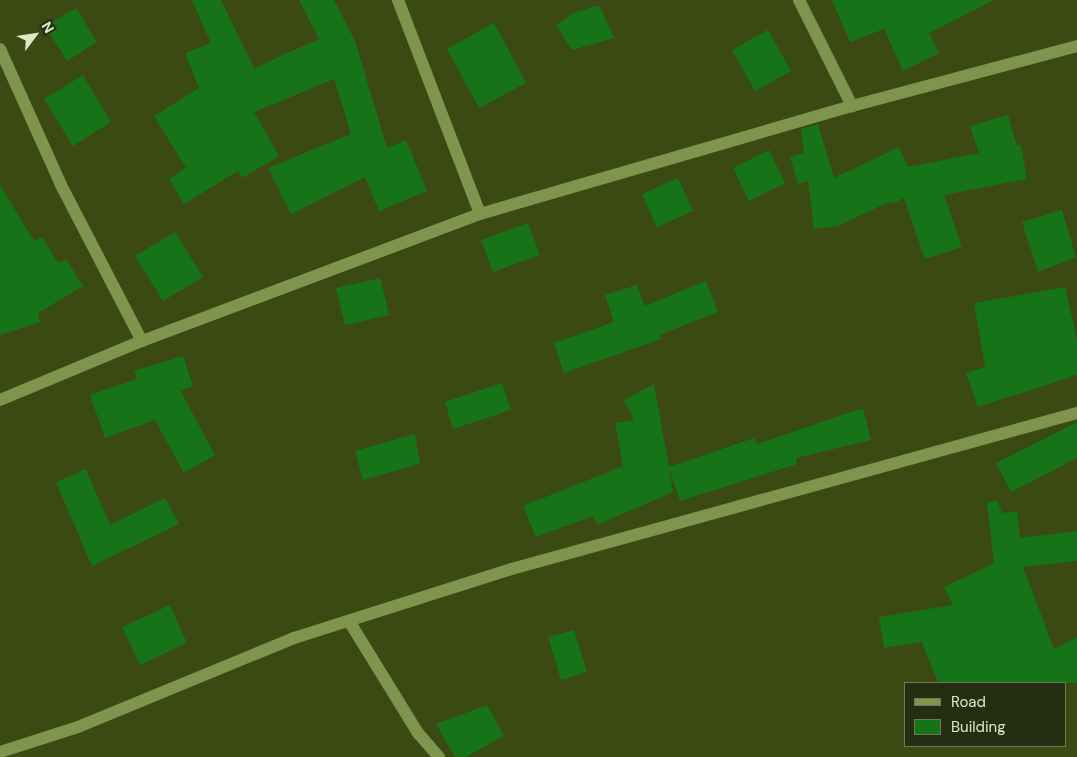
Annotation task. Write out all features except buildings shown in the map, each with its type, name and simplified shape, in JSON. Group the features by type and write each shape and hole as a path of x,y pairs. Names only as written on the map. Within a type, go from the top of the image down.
{"street":[{"path":"398,0 480,214"},
{"path":"799,0 852,106"},
{"path":"0,400 142,340 480,214 852,106 1077,46"},
{"path":"0,49 61,185 142,340"},
{"path":"0,752 78,728 294,638 349,620 508,570 1077,413"},
{"path":"349,620 418,733 438,757"}]}
